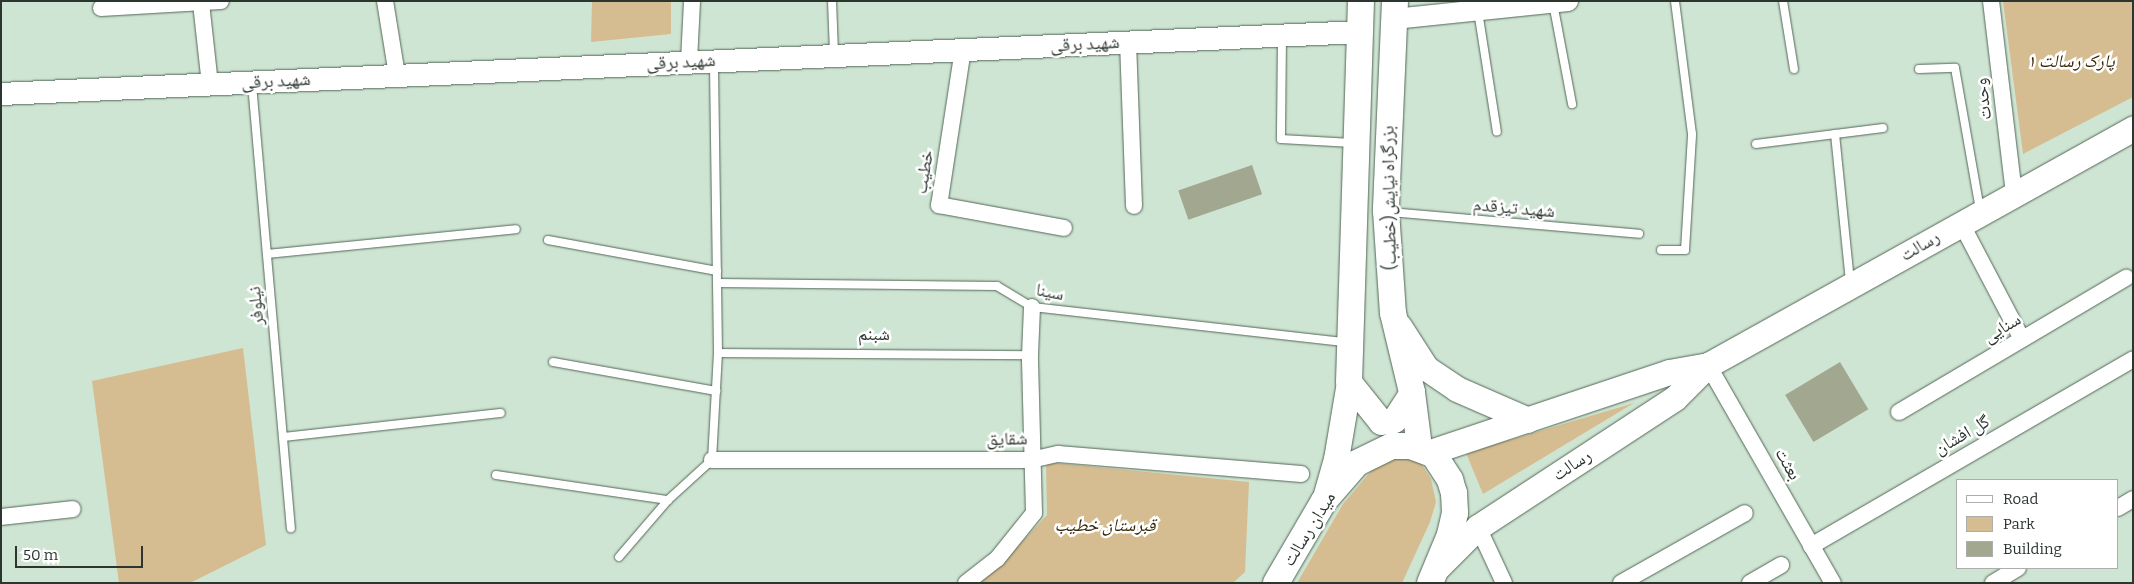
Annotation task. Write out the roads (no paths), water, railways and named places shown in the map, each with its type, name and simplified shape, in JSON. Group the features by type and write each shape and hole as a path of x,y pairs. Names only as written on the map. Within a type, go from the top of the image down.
{"highway":[{"name":"بزرگراه نیایش(خطیب)","path":"1349,382 1348,342 1361,1"},
{"name":"بزرگراه نیایش(خطیب)","path":"1394,10 1386,211 1393,313 1412,392"},
{"name":"میدان رسالت","path":"1276,583 1324,501 1356,463 1374,452 1392,446 1424,449"},
{"path":"1424,449 1450,480 1455,503 1450,535 1434,575"}],"main road":[{"name":"شهید برقی","path":"1,94 689,61 1360,32"},
{"name":"رسالت","path":"1434,575 1478,527 1675,398 1708,365 1970,217 2133,128"},
{"path":"1393,313 1406,341 1426,368 1457,389 1528,420"},
{"name":"رسالت","path":"1424,449 1528,420 1669,372 1708,365"},
{"path":"1349,382 1381,422 1394,420 1412,392"},
{"path":"1324,501 1336,459 1349,382"},
{"path":"1412,392 1424,449"}],"street":[{"path":"102,8 221,1"},
{"path":"385,1 397,75"},
{"path":"689,61 692,1"},
{"name":"وحدت","path":"1991,1 2014,193"},
{"path":"1394,10 1478,10 1560,2"},
{"path":"201,3 210,84"},
{"path":"1128,42 1134,206"},
{"name":"خطیب","path":"964,49 939,205 1064,228"},
{"path":"1970,217 2022,339"},
{"name":"سنایی","path":"1899,412 2126,278"},
{"path":"966,583 997,559 1034,513 1031,460 1030,355 1032,307"},
{"name":"گل افشان","path":"1811,546 2133,359"},
{"name":"بعثت","path":"1708,365 1833,583"},
{"name":"شقایق","path":"712,460 1031,460 1058,454 1301,474"},
{"path":"2119,507 2133,499"},
{"path":"1,517 73,509"},
{"path":"1621,583 1745,513"},
{"path":"1478,527 1504,583"},
{"path":"1750,583 1781,564"},
{"path":"1993,583 2016,569"}],"lane":[{"path":"832,1 834,55"},
{"path":"1661,250 1685,250 1692,134 1675,1"},
{"path":"1783,1 1794,69"},
{"path":"1560,2 1572,104"},
{"path":"1478,10 1497,132"},
{"path":"1282,35 1281,139 1355,143"},
{"path":"619,557 668,500 712,460 718,353 714,60"},
{"path":"1919,69 1955,68 1970,217"},
{"name":"نیلوفر","path":"252,82 291,528"},
{"path":"1756,144 1883,128"},
{"path":"1835,134 1850,286"},
{"name":"شهید تیزقدم","path":"1386,211 1639,234"},
{"path":"267,254 516,229"},
{"path":"548,240 718,271"},
{"name":"سینا","path":"718,283 997,286 1032,307 1348,342"},
{"name":"شبنم","path":"718,353 1030,355"},
{"path":"553,362 716,391"},
{"path":"283,437 501,413"},
{"path":"496,475 668,500"}],"park label":[{"name":"پارک رسالت ۱","path":"2071,61"},
{"name":"قبرستان خطیب","path":"1105,525"}]}
